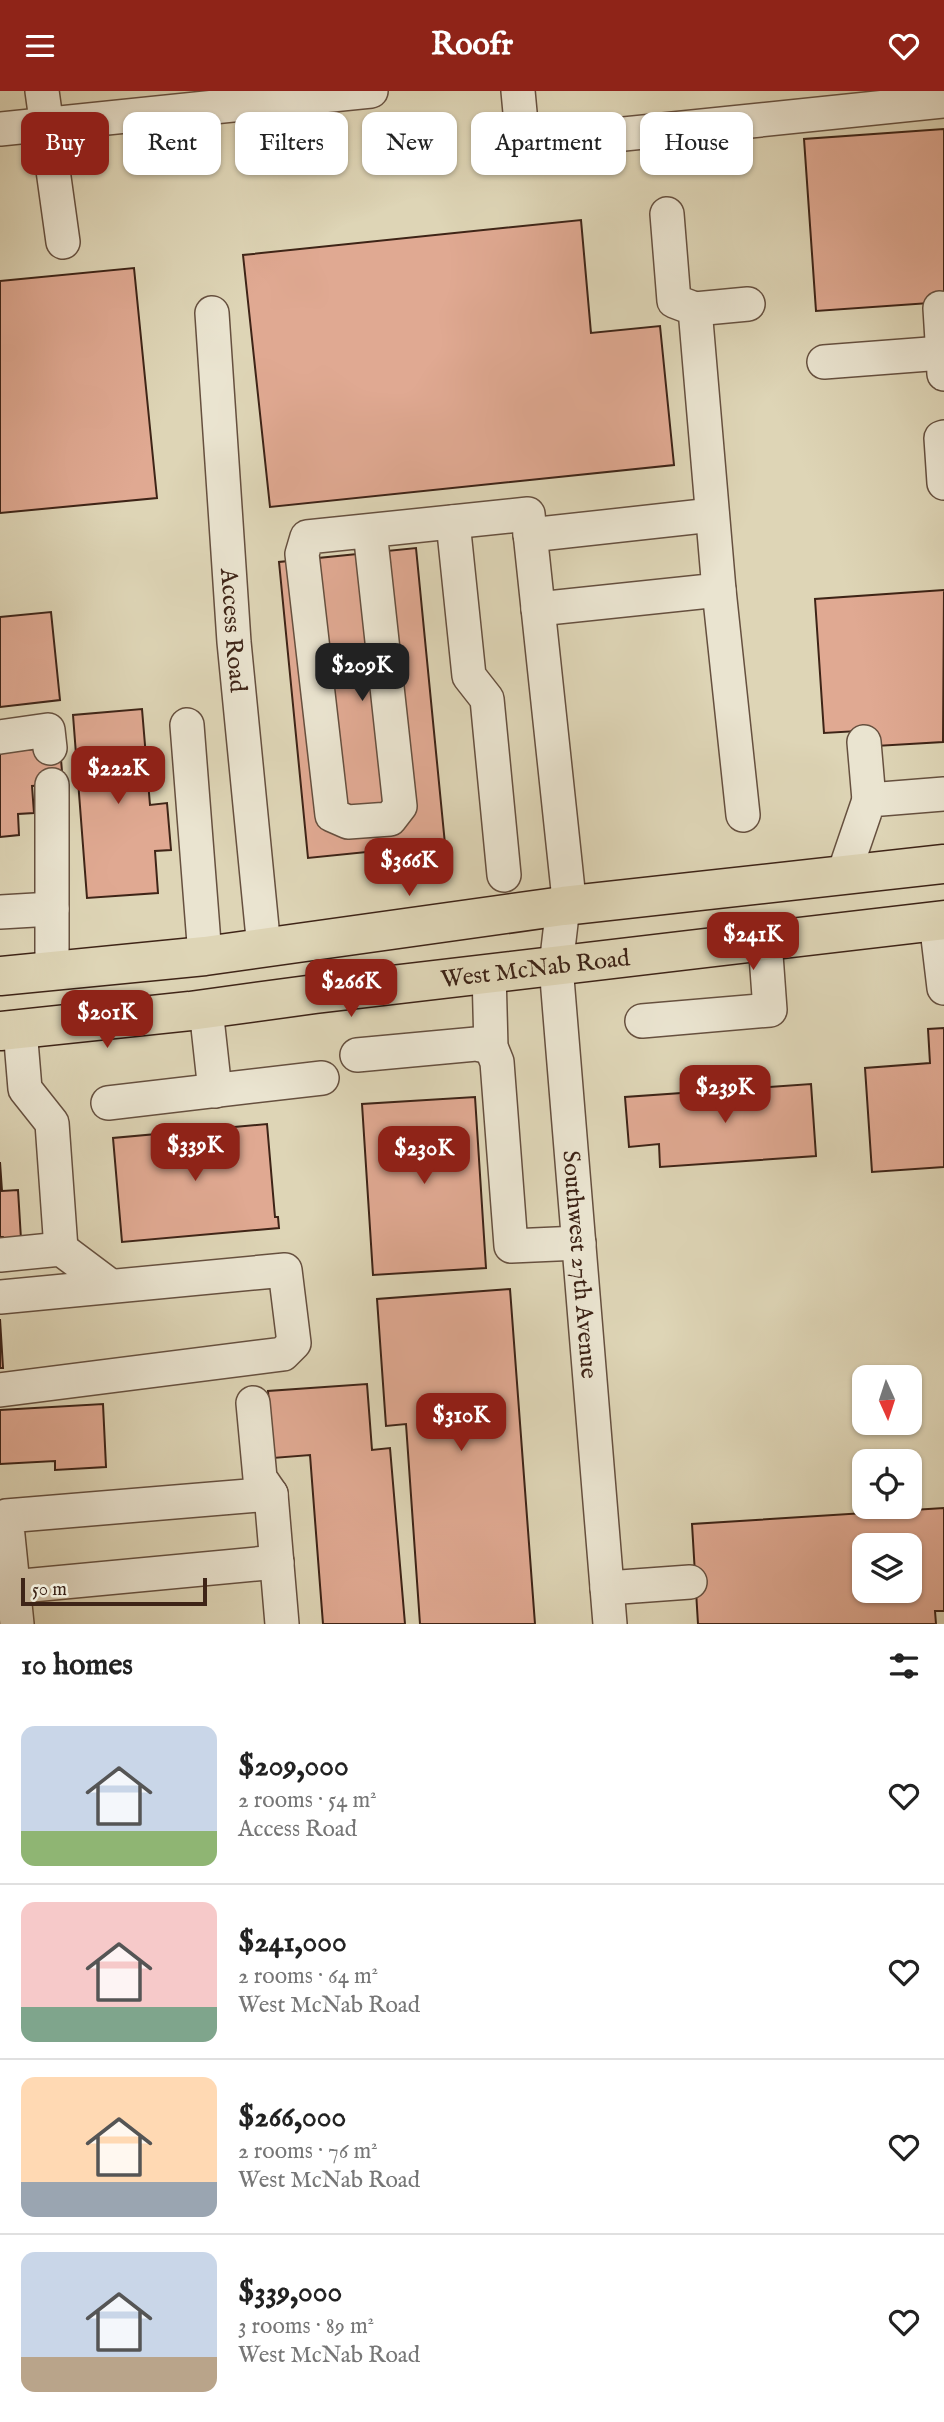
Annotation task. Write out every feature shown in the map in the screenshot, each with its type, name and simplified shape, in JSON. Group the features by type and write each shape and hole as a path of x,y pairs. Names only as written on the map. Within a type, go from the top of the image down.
{"main road":[{"path":"0,976 205,956 563,907 944,865"},
{"name":"West McNab Road","path":"10,1030 940,921"}],"street":[{"path":"42,91 45,112"},
{"path":"109,117 371,91"},
{"path":"517,91 521,123 533,139 546,142 944,101"},
{"path":"0,129 21,127"},
{"path":"53,175 63,242"},
{"path":"667,214 674,301 695,309 748,304"},
{"path":"824,362 943,364 940,307"},
{"path":"695,309 719,590 743,815"},
{"name":"Access Road","path":"212,313 234,642 264,948"},
{"path":"944,437 941,438 944,483"},
{"path":"370,531 400,806 390,819 348,823 332,815 302,554 307,537 528,514 530,535 712,515"},
{"path":"453,522 469,676 487,699 504,876"},
{"name":"Southwest 27th Avenue","path":"530,535 568,890 563,907 556,965 610,1624"},
{"path":"538,608 719,590"},
{"path":"187,725 205,956"},
{"path":"0,737 48,730 50,748"},
{"path":"843,876 869,800 864,742"},
{"path":"52,785 52,971"},
{"path":"869,800 944,794"},
{"path":"0,912 52,909"},
{"path":"940,921 944,988"},
{"path":"642,1021 769,1010 765,941"},
{"path":"489,973 491,1047 498,1062 511,1246 579,1243"},
{"path":"206,1009 215,1091"},
{"path":"10,1030 25,1089 52,1123 61,1249"},
{"path":"357,1055 476,1044 491,1047"},
{"path":"108,1103 322,1077"},
{"path":"0,1255 61,1249 108,1285"},
{"path":"0,1297 285,1269 294,1343 283,1354 0,1390"},
{"path":"253,1403 260,1478 271,1494 282,1624"},
{"path":"17,1624 7,1588 6,1516 271,1494"},
{"path":"7,1588 277,1562"},
{"path":"607,1588 690,1582"}],"building":[{"path":"944,129 944,302 816,311 804,139"},
{"path":"581,220 591,333 660,326 674,465 270,507 243,255"},
{"path":"134,268 157,498 0,513 0,281"},
{"path":"416,548 445,844 308,858 279,562"},
{"path":"944,590 943,742 876,746 875,730 824,733 815,599"},
{"path":"51,612 60,700 0,707 0,617"},
{"path":"142,709 150,805 167,803 171,850 155,851 158,893 87,898 73,715"},
{"path":"60,747 63,784 32,786 34,813 18,814 19,835 0,837 0,752"},
{"path":"944,1028 944,1167 872,1172 865,1068 930,1063 928,1029"},
{"path":"811,1084 816,1156 660,1167 659,1144 629,1147 625,1097"},
{"path":"475,1097 486,1268 373,1275 362,1104"},
{"path":"267,1124 275,1217 278,1217 279,1228 122,1242 113,1138"},
{"path":"0,1162 2,1191 18,1190 21,1239 4,1240 0,1237"},
{"path":"510,1289 535,1624 420,1624 406,1424 386,1426 377,1299"},
{"path":"0,1319 3,1368 0,1368"},
{"path":"367,1384 372,1450 390,1448 405,1624 323,1624 310,1455 273,1458 268,1391"},
{"path":"103,1404 106,1467 55,1470 55,1461 0,1464 0,1410"},
{"path":"944,1508 944,1611 935,1611 936,1624 698,1624 692,1524 852,1514 852,1519 922,1519 922,1509"}]}
